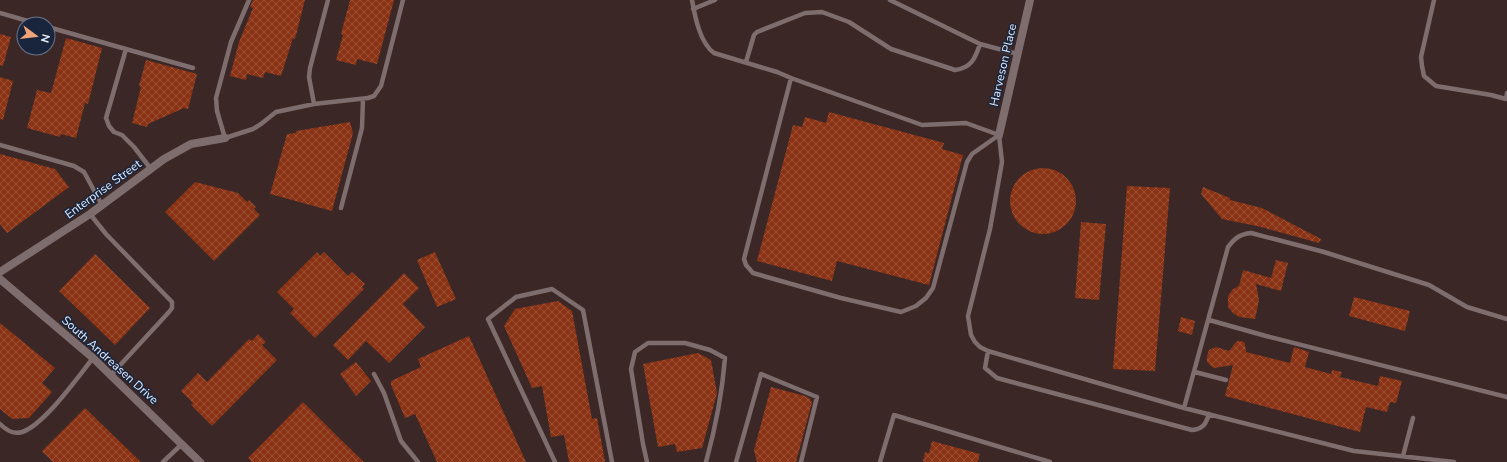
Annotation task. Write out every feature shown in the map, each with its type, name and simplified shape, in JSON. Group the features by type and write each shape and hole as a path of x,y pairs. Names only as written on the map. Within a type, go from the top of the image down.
{"street":[{"name":"Harveson Place","path":"999,135 1030,0"},
{"name":"Enterprise Street","path":"0,272 90,214 164,159 191,144 225,138"},
{"name":"South Andreasen Drive","path":"0,279 93,358 200,462"}],"lane":[{"path":"249,0 231,42 216,98 216,111 225,138 252,129 276,112 314,104 364,99 374,96 381,86 403,0"},
{"path":"314,104 309,78 310,68 328,0"},
{"path":"692,0 704,42 714,53 778,72 922,125 966,123 999,135"},
{"path":"694,9 715,0"},
{"path":"890,0 980,44 1018,54"},
{"path":"1434,0 1421,57 1424,76 1436,86 1506,99 1507,93"},
{"path":"746,62 754,35 757,32 805,13 815,12 829,14 849,22 891,49 954,70 961,69 972,64 976,58 980,44"},
{"path":"0,13 16,18"},
{"path":"56,29 193,68"},
{"path":"126,49 106,118 109,126 114,132 122,135 134,147 151,169"},
{"path":"791,78 744,259 746,265 753,273 841,298 901,312 916,306 926,298 933,288 967,162 972,154 999,135"},
{"path":"341,208 362,128 364,99"},
{"path":"999,135 1002,162 990,229 968,316 969,326 973,338 980,347 988,351 1184,408 1354,451 1454,462"},
{"path":"0,146 74,166 84,172 102,205"},
{"path":"90,214 106,234 172,302 172,308 169,312 111,375"},
{"path":"1184,408 1228,248 1234,239 1242,234 1251,233 1324,252 1428,285 1467,307 1507,319"},
{"path":"554,462 488,319 516,297 552,289 583,310 612,462"},
{"path":"1209,320 1266,336 1507,397"},
{"path":"647,462 631,369 635,352 648,343 685,343 710,350 725,358 716,428 706,462"},
{"path":"988,351 985,368 997,378 1192,430 1202,427 1206,423 1209,414"},
{"path":"0,424 7,431 15,433 20,433 32,427 55,405 93,358"},
{"path":"1195,372 1226,380"},
{"path":"374,374 384,393 401,441 418,462"},
{"path":"736,462 761,374 817,397 801,462"},
{"path":"880,462 894,414 1050,462"},
{"path":"1403,456 1413,418"},
{"path":"163,462 182,444"}],"shaded area":[{"path":"0,0 1507,0 1507,462 0,462"}],"building":[{"path":"253,0 305,0 295,39 293,38 281,76 265,72 263,78 247,74 246,80 230,76 239,42 253,8 250,7"},
{"path":"350,0 394,0 377,64 357,59 356,65 336,60"},
{"path":"0,34 11,37 3,66 0,65"},
{"path":"66,38 102,48 88,104 85,103 76,138 61,134 60,137 27,128 37,90 51,93"},
{"path":"146,60 197,74 188,109 184,108 148,124 147,127 132,123"},
{"path":"0,77 13,81 3,120 0,119"},
{"path":"829,112 944,143 942,149 963,155 929,285 837,261 832,281 757,261 793,125 802,127 805,117 826,123"},
{"path":"350,122 353,133 332,211 270,194 287,134 296,133 296,131"},
{"path":"0,154 55,169 69,187 7,233 0,224"},
{"path":"1043,168 1056,171 1066,178 1073,188 1076,201 1073,214 1066,224 1056,231 1043,234 1030,231 1020,224 1013,214 1010,201 1013,188 1020,178 1030,171"},
{"path":"195,182 238,193 247,202 249,200 256,207 254,209 260,215 214,261 165,212"},
{"path":"1127,186 1170,188 1155,371 1113,369"},
{"path":"1203,187 1230,198 1230,200 1262,208 1321,239 1319,243 1257,226 1222,219 1201,194"},
{"path":"1081,222 1106,224 1099,300 1075,298"},
{"path":"317,252 320,256 324,252 348,276 352,272 365,284 362,287 364,289 315,338 290,313 294,309 277,292"},
{"path":"435,252 456,299 437,307 417,260"},
{"path":"95,254 150,308 115,345 59,291"},
{"path":"1276,260 1288,263 1281,291 1256,284 1259,300 1255,319 1239,317 1233,313 1228,307 1228,296 1233,289 1239,286 1243,270 1271,278"},
{"path":"404,273 419,288 403,304 425,327 389,363 366,341 348,360 333,345"},
{"path":"1354,297 1410,311 1405,331 1349,316"},
{"path":"558,301 572,311 592,419 597,418 605,462 569,462 564,435 551,437 542,386 532,388 504,326 515,309"},
{"path":"1181,317 1195,321 1192,335 1178,331"},
{"path":"0,323 55,368 42,383 52,392 29,418 12,419 0,409"},
{"path":"258,334 266,342 262,345 277,360 212,426 191,405 193,403 181,391 198,373 207,382 249,339 252,341"},
{"path":"469,336 526,462 437,462 415,414 405,418 391,385 391,381 421,367 418,359"},
{"path":"1237,341 1245,343 1246,352 1290,363 1294,347 1309,352 1305,367 1331,374 1332,370 1342,372 1340,377 1378,386 1380,376 1402,381 1396,403 1390,402 1387,412 1366,407 1360,432 1225,396 1233,365 1214,368 1207,362 1207,356 1209,350 1216,347 1229,351"},
{"path":"698,353 711,360 717,393 702,448 677,452 675,444 658,447 643,364"},
{"path":"356,362 371,381 356,396 340,374"},
{"path":"771,387 805,396 812,402 796,462 757,462 754,450"},
{"path":"303,402 364,462 252,462 248,458"},
{"path":"85,408 141,462 53,462 42,451"},
{"path":"932,441 980,454 978,462 923,462 925,452 929,453"}]}
